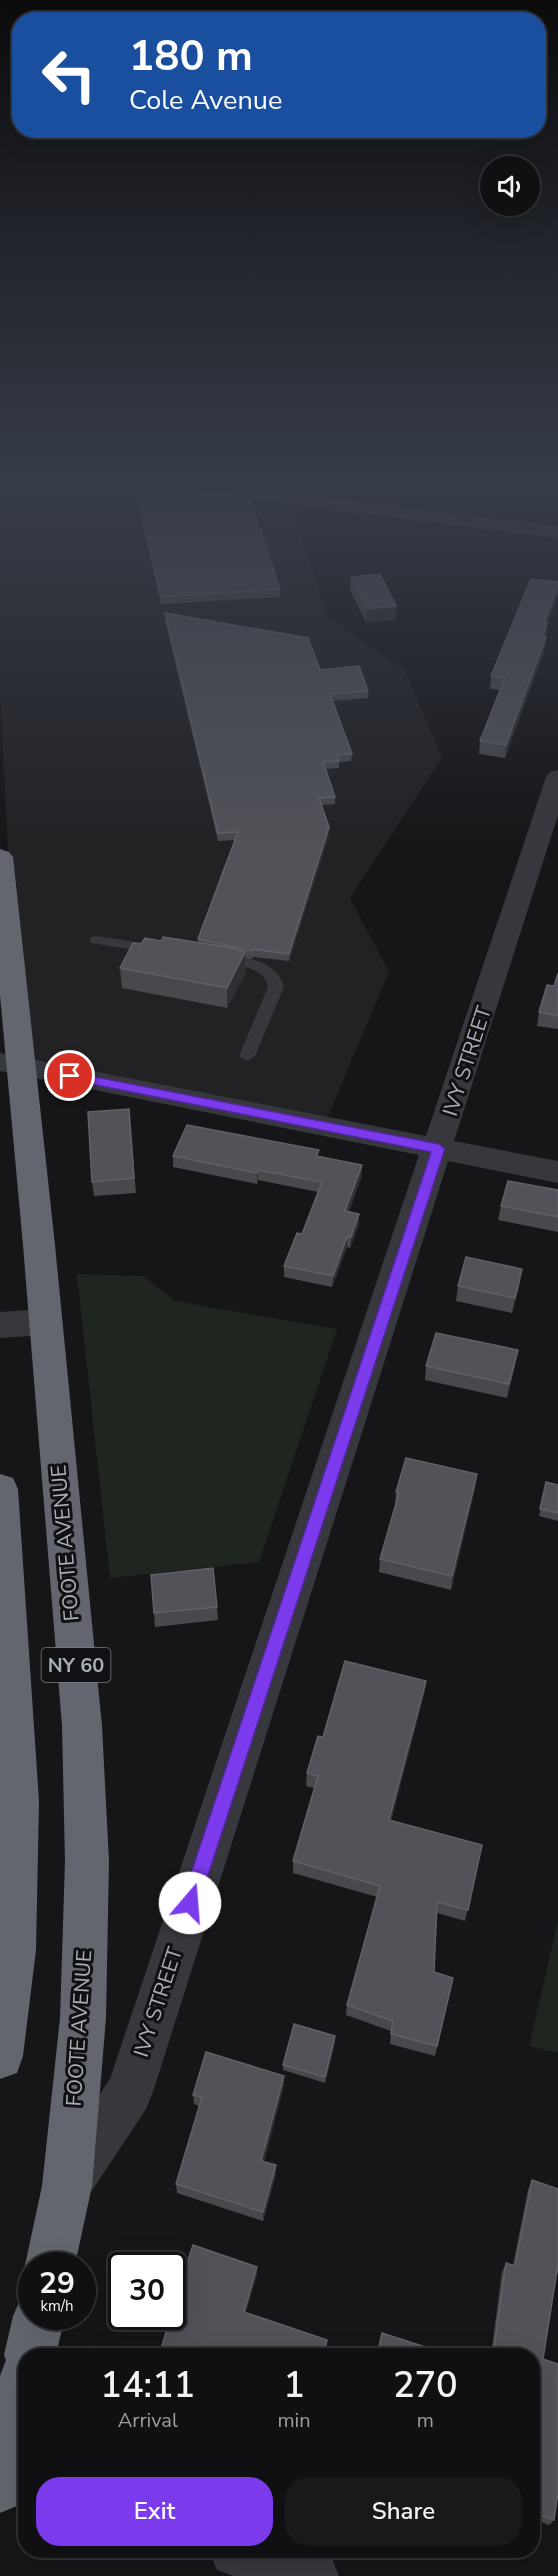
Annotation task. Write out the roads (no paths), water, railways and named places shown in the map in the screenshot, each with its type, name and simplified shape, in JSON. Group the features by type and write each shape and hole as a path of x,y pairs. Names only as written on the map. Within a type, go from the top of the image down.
{"highway":[{"name":"FOOTE AVENUE","path":"0,857 14,987 10,1064 45,1322 82,1726 87,1861 83,2018 67,2186 53,2252"},
{"name":"NY 60","path":"0,1489 18,1801 14,1950 0,2056"},
{"path":"32,2348 36,2330"},
{"path":"8,2474 18,2420"}],"street":[{"name":"IVY STREET","path":"67,2186 129,2092 439,1149 558,777"},
{"path":"10,1064 558,1172"},
{"path":"0,1325 45,1322"},
{"path":"260,2558 311,2576"}],"lane":[{"path":"96,940 166,951"},
{"path":"211,957 253,965 269,972 276,980 276,987 247,1056"}]}
